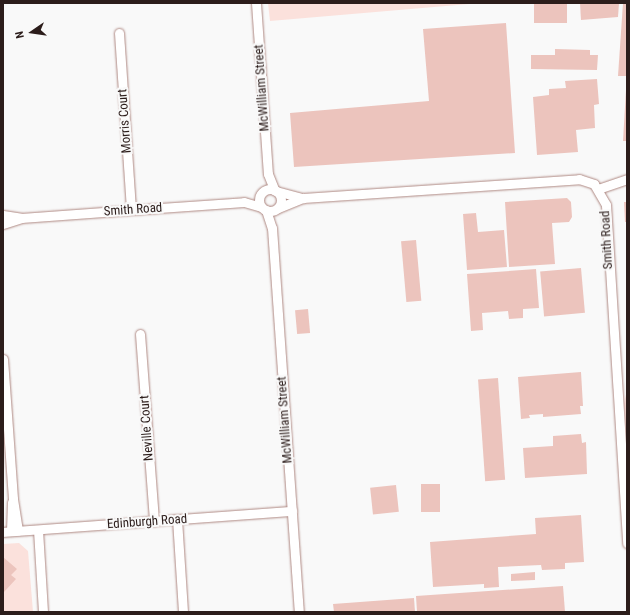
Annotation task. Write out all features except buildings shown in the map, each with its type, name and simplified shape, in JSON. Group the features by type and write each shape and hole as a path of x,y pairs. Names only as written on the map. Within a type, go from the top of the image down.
{"street":[{"name":"McWilliam Street","path":"256,3 268,174 275,191 281,200 277,208 272,228"},
{"name":"Morris Court","path":"119,33 132,210"},
{"name":"McWilliam Street","path":"268,174 262,193 264,208 272,228 299,612"},
{"path":"277,208 303,198 579,179 594,184 598,189 627,179"},
{"name":"Smith Road","path":"598,189 606,205 627,543"},
{"name":"Smith Road","path":"244,202 262,193 275,191"},
{"path":"275,191 303,198"},
{"name":"Smith Road","path":"3,215 21,218 244,202 264,208 277,208"},
{"name":"Smith Road","path":"3,224 21,218"},
{"name":"Neville Court","path":"140,334 154,521"},
{"path":"3,359 13,499 11,531"},
{"name":"Edinburgh Road","path":"11,531 292,511"},
{"path":"177,519 183,612"},
{"path":"38,530 43,612"}],"shaded area":[{"path":"268,3 481,3 270,21"},
{"path":"627,390 627,448 624,403"},
{"path":"19,543 28,551 33,612 3,612 3,544"}]}
